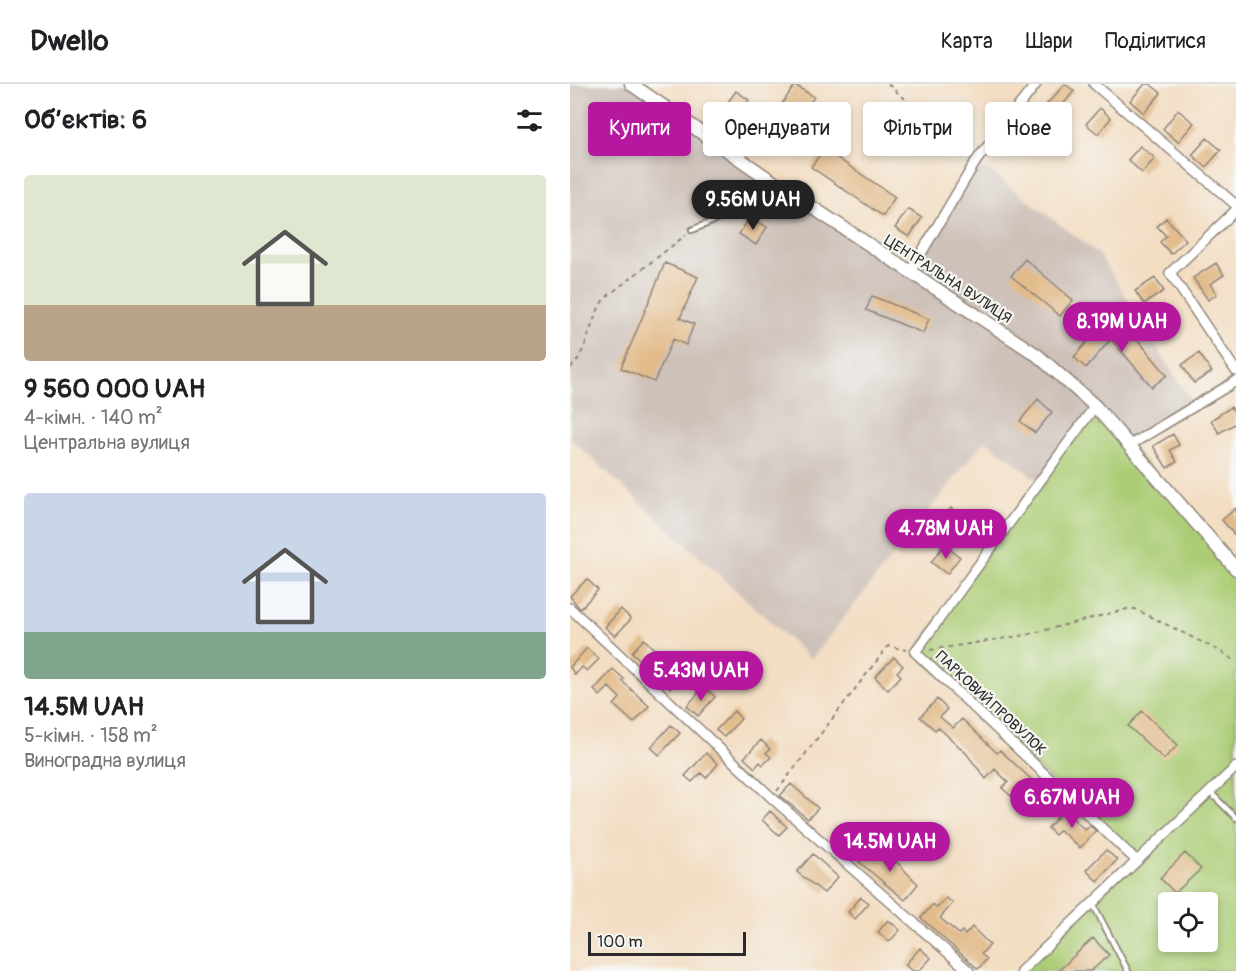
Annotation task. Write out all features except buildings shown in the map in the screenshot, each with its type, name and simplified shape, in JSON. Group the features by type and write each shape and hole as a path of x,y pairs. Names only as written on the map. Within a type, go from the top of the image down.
{"street":[{"name":"ЦЕНТРАЛЬНА ВУЛИЦЯ","path":"631,84 763,175 1037,355 1095,406 1236,569"},
{"path":"910,272 976,161 1036,84"},
{"path":"1094,84 1236,205"},
{"path":"1236,210 1170,273 1236,371"},
{"path":"1130,445 1236,381"},
{"name":"ПАРКОВИЙ ПРОВУЛОК","path":"1095,406 915,652 1137,861"},
{"path":"570,608 771,798 969,971"},
{"path":"1021,971 1236,767"}],"lane":[{"path":"692,230 740,210 763,175"},
{"path":"1210,792 1236,818"},
{"path":"1092,903 1128,971"}],"path":[{"path":"888,84 976,161"},
{"path":"570,368 584,347 596,309 606,298 692,230"},
{"path":"771,798 888,646 915,652 1026,635 1127,609 1144,614 1222,651 1236,662"}],"shaded area":[{"path":"570,84 631,84 658,102 588,102 588,156 691,156 691,124 703,133 703,156 738,156 910,272 976,161 1099,254 1194,406 1130,445 1040,482 985,440 811,659 570,438"}],"green space":[{"path":"1095,406 1236,569 1236,971 1021,971 1137,861 915,652"}]}
